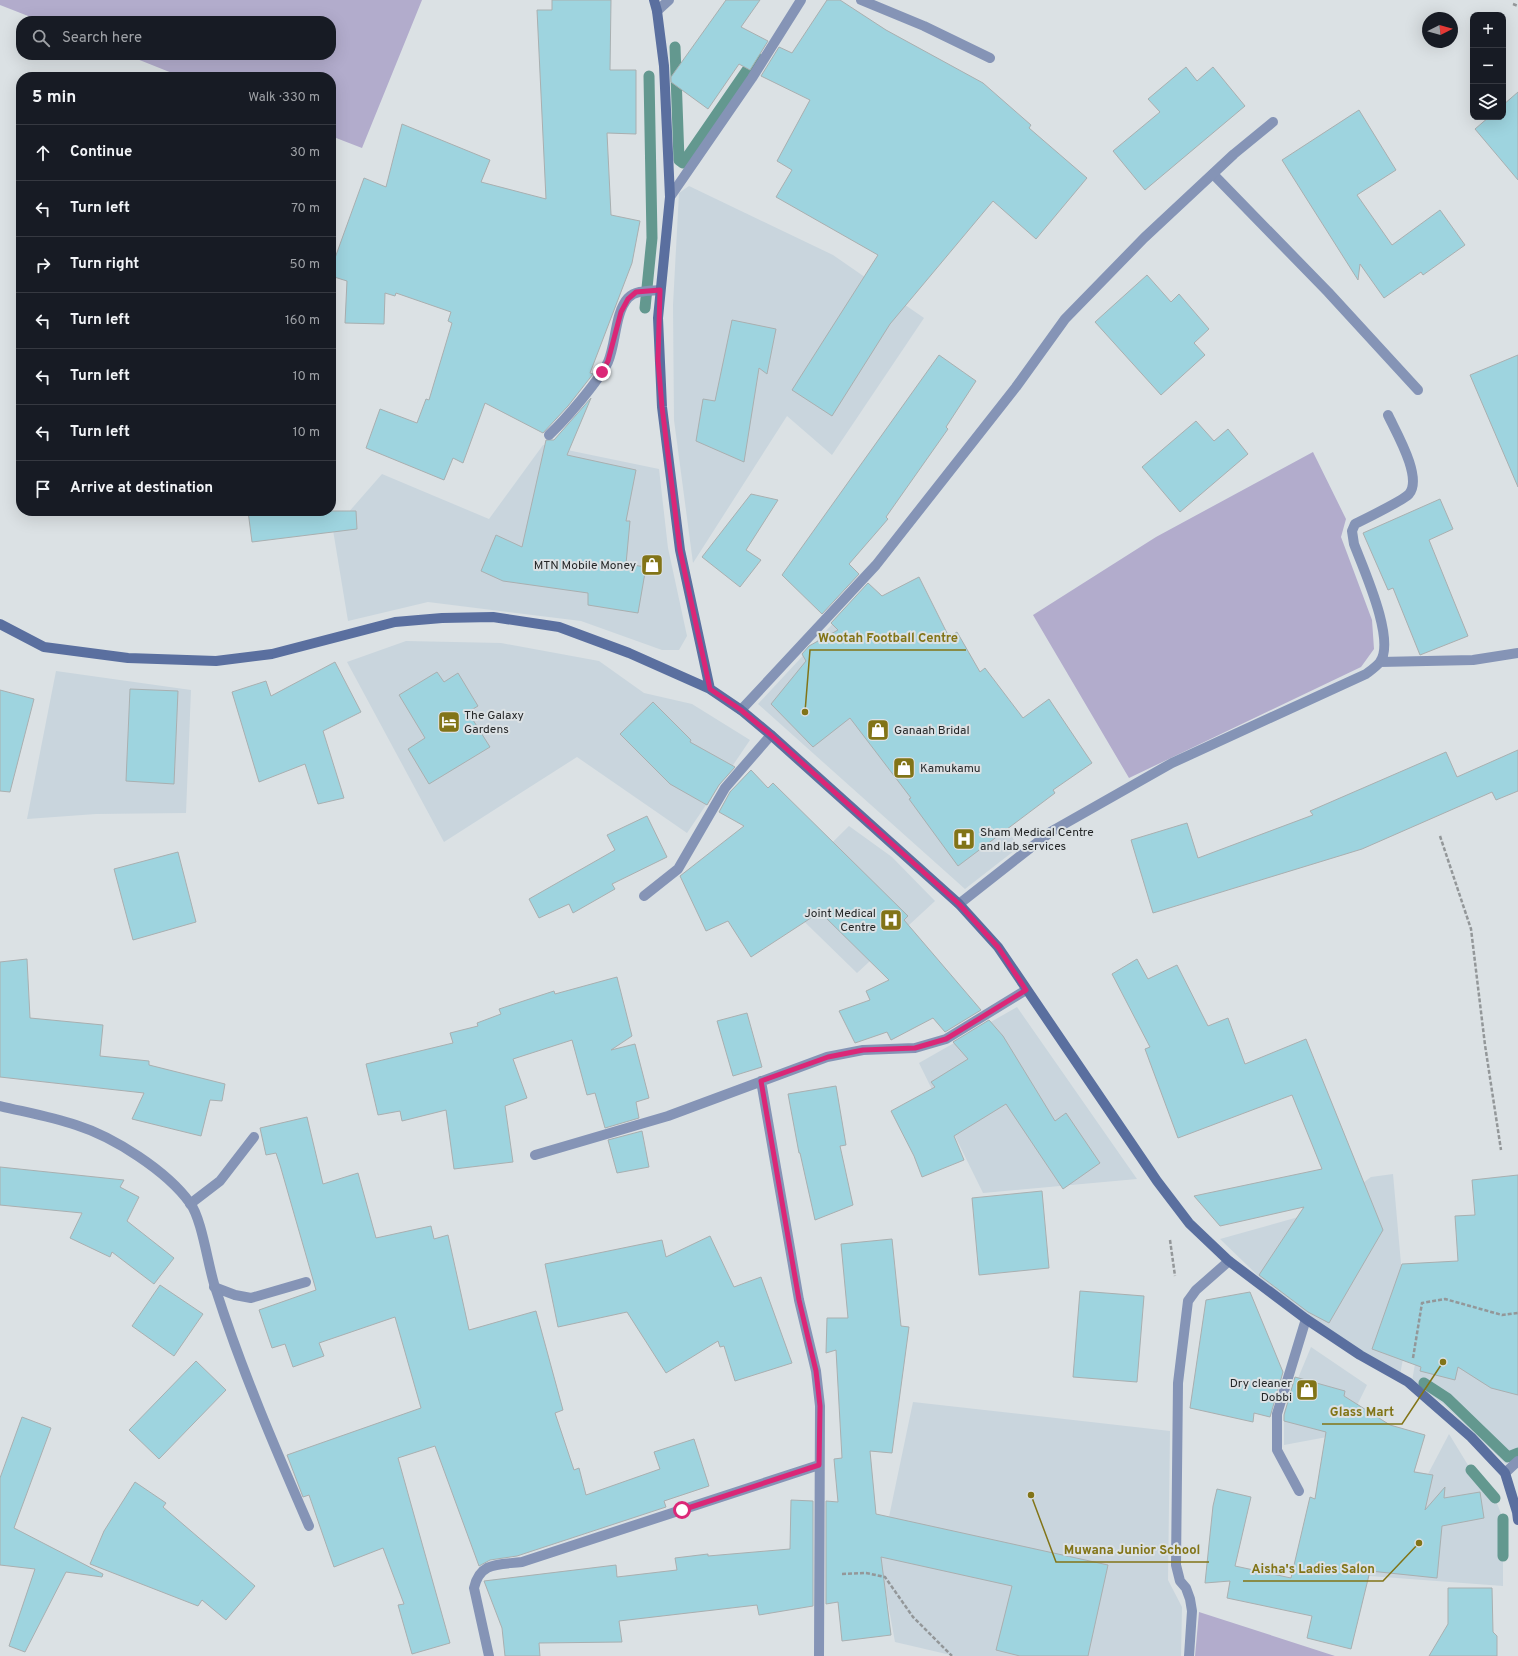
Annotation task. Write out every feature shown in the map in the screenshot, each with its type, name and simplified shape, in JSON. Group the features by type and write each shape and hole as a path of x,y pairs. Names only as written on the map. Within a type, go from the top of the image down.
{"street":[{"path":"654,0 657,11 664,66 670,197 660,290 658,360 662,407 680,550 710,689"},
{"path":"657,11 669,0"},
{"path":"670,197 752,78 801,0"},
{"path":"861,0 924,26 990,58"},
{"path":"741,710 876,565 1016,387 1065,319 1144,238 1213,174 1273,122"},
{"path":"1213,174 1328,292 1418,390"},
{"path":"549,435 572,410 608,361 621,312 628,299 636,292 660,290"},
{"path":"959,904 1052,831 1172,763 1366,674 1380,662 1385,644 1382,624 1354,544 1352,530 1355,524 1409,495 1414,484 1413,472 1388,415"},
{"path":"0,624 44,647 128,658 216,661 272,654 395,622 442,618 493,617 559,627 629,653 710,689 741,710 771,735 959,904 998,947 1026,990 1106,1103 1157,1181 1189,1223 1229,1261 1306,1319 1360,1355 1408,1382 1471,1437 1505,1473 1518,1520"},
{"path":"1380,662 1466,660 1518,653"},
{"path":"644,896 663,883 678,869 725,788 771,735"},
{"path":"535,1155 654,1120 828,1057 863,1050 915,1048 946,1039 1026,990"},
{"path":"761,1081 799,1300 816,1371 820,1406 819,1656"},
{"path":"0,1106 77,1126 107,1138 161,1172 190,1204 196,1216 214,1287 260,1413 310,1526"},
{"path":"190,1204 220,1181 254,1137"},
{"path":"1189,1656 1192,1611 1190,1599 1186,1588 1180,1581 1176,1565 1178,1383 1188,1301 1196,1290 1229,1261"},
{"path":"214,1287 235,1295 251,1298 306,1282"},
{"path":"1299,1491 1277,1450 1277,1414 1306,1319"},
{"path":"1505,1473 1518,1461"},
{"path":"489,1656 474,1588 476,1577 483,1570 490,1566 522,1562 819,1465"}],"path":[{"path":"1513,4 1518,6"},
{"path":"1440,836 1471,929 1485,1045 1501,1150"},
{"path":"1170,1238 1176,1283 1186,1313"},
{"path":"1408,1382 1422,1303 1445,1299 1502,1315 1518,1313"},
{"path":"820,1575 866,1573 885,1577 913,1617 952,1656"}],"shaded area":[{"path":"0,0 422,0 362,148 336,138 336,72 170,72 140,60 336,60 336,16 28,16 0,5"},
{"path":"689,186 833,255 924,318 832,455 787,416 693,563 674,420 673,305 679,193"},
{"path":"543,445 659,469 668,548 687,636 679,650 662,650 581,621 428,602 348,621 333,530 382,474 489,519"},
{"path":"1313,452 1346,519 1341,537 1372,620 1374,649 1361,667 1129,778 1033,615 1156,537"},
{"path":"864,590 909,690 1019,847 965,889 758,704"},
{"path":"406,641 501,643 599,661 644,693 692,704 750,740 687,833 577,757 444,842 347,662"},
{"path":"56,671 191,690 186,813 96,814 27,819"},
{"path":"849,826 892,857 935,901 857,973 778,896"},
{"path":"1017,1007 1137,1179 983,1193 919,1063"},
{"path":"1393,1174 1404,1297 1414,1298 1400,1375 1349,1349 1277,1294 1220,1239 1327,1209 1371,1177"},
{"path":"1425,1307 1518,1317 1518,1451 1506,1464 1443,1404 1412,1381"},
{"path":"1311,1347 1367,1385 1343,1434 1284,1445 1284,1412"},
{"path":"913,1402 1170,1431 1168,1580 1182,1607 1181,1656 955,1656 895,1642 880,1560"},
{"path":"1449,1434 1471,1470 1495,1498 1503,1519 1503,1586 1370,1576 1353,1566 1384,1464 1428,1474"},
{"path":"1199,1612 1335,1656 1195,1656"}],"building":[{"path":"552,0 611,0 610,70 636,70 636,134 607,133 611,215 640,221 632,263 590,373 593,374 568,406 543,433 485,403 463,463 453,458 444,480 366,448 380,409 417,423 426,399 429,400 452,323 448,321 451,312 396,293 395,296 385,293 384,324 345,323 347,281 336,278 336,255 364,178 386,187 402,124 490,160 481,182 546,199 537,10 552,10"},
{"path":"726,0 760,0 741,27 768,41 750,70 739,64 708,109 671,82 671,77"},
{"path":"827,0 840,0 886,30 983,83 1031,125 1029,128 1087,178 1036,239 993,201 890,324 832,416 792,390 878,255 776,197 792,170 777,161 810,100 761,76 779,47 792,53"},
{"path":"1186,67 1197,81 1213,67 1245,106 1145,190 1113,151 1160,112 1148,99"},
{"path":"1518,92 1518,180 1475,129 1486,120 1506,120 1506,102"},
{"path":"1359,110 1396,170 1357,195 1392,245 1440,210 1465,245 1423,275 1421,272 1384,298 1360,264 1358,280 1282,160"},
{"path":"1147,275 1171,302 1179,294 1209,329 1194,343 1205,355 1161,395 1095,322"},
{"path":"732,320 776,329 767,374 759,368 744,462 696,441 703,399 715,401"},
{"path":"939,355 976,381 946,427 948,429 886,517 888,519 849,564 859,574 822,614 782,575"},
{"path":"1518,355 1518,487 1470,375"},
{"path":"591,398 567,455 636,470 626,521 630,521 626,564 646,567 638,613 588,605 588,593 503,581 481,571 496,535 522,547 546,440 554,440"},
{"path":"1196,421 1214,441 1228,429 1248,454 1180,512 1142,467"},
{"path":"751,494 778,500 746,550 761,560 740,587 702,557"},
{"path":"1440,499 1453,529 1429,540 1468,636 1420,655 1393,588 1388,590 1363,533"},
{"path":"336,511 356,511 357,529 252,542 249,516 336,516"},
{"path":"919,577 949,637 957,632 980,672 985,668 1023,718 1049,699 1092,763 1053,790 1055,793 958,866 909,799 911,798 850,718 813,747 771,704 806,661 802,654 809,646 838,630 831,623 868,583 882,596"},
{"path":"335,662 361,712 323,731 344,798 318,804 305,764 259,782 232,692 266,681 271,696"},
{"path":"437,672 444,682 458,673 478,706 468,712 490,747 429,784 408,749 425,738 399,695"},
{"path":"130,689 178,691 174,784 126,781"},
{"path":"0,690 34,699 10,792 0,791"},
{"path":"653,702 691,740 690,742 735,767 719,785 707,805 670,784 620,734"},
{"path":"1518,750 1518,791 1496,800 1492,792 1362,849 1153,913 1131,840 1187,823 1198,858 1313,815 1310,811 1446,752 1457,777"},
{"path":"751,770 768,788 773,783 908,916 904,920 981,1010 945,1032 933,1018 891,1040 887,1032 855,1043 839,1011 870,1000 866,991 889,980 820,912 751,957 728,921 706,931 680,876 744,826 719,812 730,792"},
{"path":"647,816 667,857 612,884 615,889 573,913 569,904 539,918 529,899 615,850 607,835"},
{"path":"178,852 196,922 133,940 114,869"},
{"path":"27,959 30,1018 103,1025 100,1056 149,1061 149,1065 225,1084 222,1101 210,1100 201,1136 132,1119 144,1093 0,1077 0,962"},
{"path":"1137,959 1148,979 1177,965 1208,1026 1228,1018 1245,1064 1306,1039 1383,1230 1329,1323 1308,1312 1259,1275 1304,1207 1220,1226 1194,1196 1322,1169 1292,1095 1178,1138 1145,1049 1150,1047 1112,974"},
{"path":"617,977 632,1036 611,1050 635,1044 649,1098 636,1102 639,1118 605,1128 595,1093 587,1095 572,1040 513,1059 527,1098 505,1106 513,1162 454,1169 446,1110 402,1121 400,1111 378,1115 366,1064 453,1043 450,1033 478,1026 477,1023 501,1014 499,1009 554,991 555,994"},
{"path":"747,1013 762,1067 733,1076 717,1021"},
{"path":"989,1020 1003,1036 1055,1121 1066,1113 1100,1163 1063,1189 1006,1104 954,1136 964,1160 922,1177 914,1156 891,1111 935,1087 931,1082 968,1059 953,1042"},
{"path":"836,1086 846,1145 840,1146 853,1205 815,1220 799,1153 788,1094"},
{"path":"307,1117 323,1184 358,1173 376,1238 431,1226 434,1239 448,1235 469,1330 536,1311 563,1410 555,1413 574,1470 579,1468 586,1495 660,1469 654,1452 694,1439 709,1486 664,1501 666,1507 517,1556 490,1560 479,1566 435,1446 398,1458 450,1643 412,1654 398,1605 404,1604 383,1548 334,1567 309,1495 303,1497 287,1455 421,1408 395,1317 319,1343 324,1356 293,1367 285,1344 272,1348 259,1310 316,1290 276,1153 266,1155 260,1128"},
{"path":"642,1131 649,1167 617,1173 608,1140"},
{"path":"0,1167 124,1180 120,1187 139,1197 127,1221 174,1258 154,1284 112,1252 110,1257 70,1238 82,1213 0,1205"},
{"path":"1518,1175 1518,1395 1491,1388 1458,1367 1455,1380 1420,1371 1421,1367 1372,1349 1402,1264 1458,1261 1455,1216 1475,1215 1472,1180"},
{"path":"1042,1191 1049,1268 979,1275 972,1198"},
{"path":"710,1236 734,1287 761,1277 792,1363 735,1381 724,1346 720,1347 718,1341 666,1373 627,1312 558,1327 545,1264 662,1240 666,1257"},
{"path":"892,1239 901,1326 909,1327 892,1453 870,1451 876,1514 1108,1565 1088,1656 1020,1656 996,1650 1012,1586 881,1557 891,1635 842,1641 838,1602 826,1604 826,1501 838,1502 834,1459 842,1458 836,1350 826,1353 827,1318 848,1318 841,1244"},
{"path":"160,1285 203,1314 174,1356 132,1326"},
{"path":"1080,1291 1144,1296 1137,1382 1073,1377"},
{"path":"1250,1292 1283,1372 1270,1417 1254,1413 1253,1422 1190,1408 1206,1300"},
{"path":"196,1361 226,1390 159,1459 129,1430"},
{"path":"1295,1377 1345,1391 1344,1396 1390,1425 1425,1435 1414,1472 1433,1475 1425,1510 1445,1487 1444,1498 1480,1492 1484,1518 1442,1526 1437,1578 1370,1571 1351,1649 1307,1638 1312,1616 1227,1598 1230,1581 1205,1583 1213,1506 1217,1489 1251,1497 1235,1566 1291,1578 1310,1497 1315,1499 1326,1432 1284,1421 1284,1415"},
{"path":"22,1417 51,1428 14,1528 103,1574 102,1577 66,1572 25,1652 9,1646 35,1569 0,1565 0,1478"},
{"path":"135,1482 166,1503 163,1507 255,1586 226,1620 202,1600 198,1606 90,1564 104,1531"},
{"path":"791,1500 813,1501 813,1606 759,1615 757,1605 619,1621 622,1642 539,1643 540,1656 505,1656 502,1628 484,1581 616,1565 617,1577 677,1570 675,1558 708,1554 708,1556 790,1549"},
{"path":"1448,1588 1492,1588 1493,1632 1497,1636 1497,1656 1429,1656 1448,1624"}],"waterway":[{"path":"675,47 679,160 683,163 756,57"},
{"path":"645,308 652,238 649,76"},
{"path":"1424,1383 1447,1398 1508,1457 1518,1453"},
{"path":"1471,1470 1495,1498"},
{"path":"1503,1519 1503,1556"}],"place":[{"name":"MTN Mobile Money","path":"652,565"},
{"name":"Wootah Football Centre","path":"805,712"},
{"name":"The Galaxy Gardens","path":"449,722"},
{"name":"Ganaah Bridal","path":"878,730"},
{"name":"Kamukamu","path":"904,768"},
{"name":"Sham Medical Centre and lab services","path":"964,839"},
{"name":"Joint Medical Centre","path":"891,920"},
{"name":"Glass Mart","path":"1443,1362"},
{"name":"Dry cleaner Dobbi","path":"1307,1390"},
{"name":"Muwana Junior School","path":"1031,1495"},
{"name":"Aisha's Ladies Salon","path":"1419,1543"}],"route":[{"path":"602,372 608,361 621,312 628,299 636,292 660,290 658,360 662,407 680,550 695,626 710,689 741,710 771,735 959,904 998,947 1026,990 946,1039 915,1048 863,1050 828,1057 761,1081 799,1300 816,1371 820,1406 819,1465 682,1510"}]}
